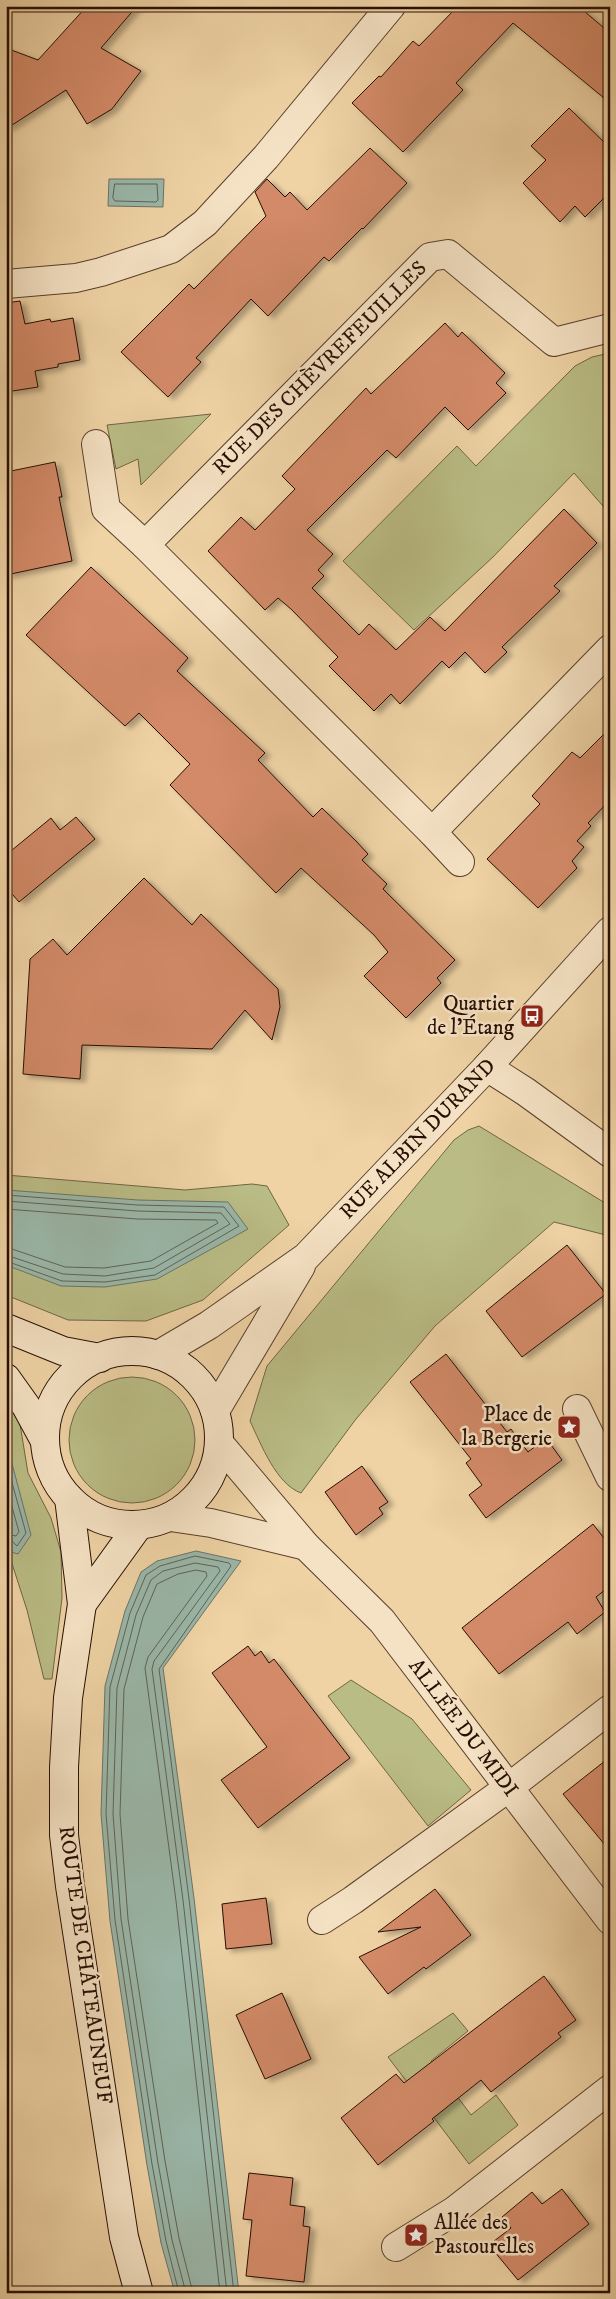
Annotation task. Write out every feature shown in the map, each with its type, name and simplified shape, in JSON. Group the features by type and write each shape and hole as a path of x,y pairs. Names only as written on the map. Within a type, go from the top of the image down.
{"street":[{"path":"6,284 76,278 101,272 171,249 205,223 266,157 391,6"},
{"name":"RUE DES CHÈVREFEUILLES","path":"145,545 430,257 448,254 554,342 610,328"},
{"path":"96,444 106,509 145,545 460,862"},
{"path":"432,832 610,649"},
{"name":"RUE ALBIN DURAND","path":"158,1355 209,1325 306,1257 487,1067 610,931"},
{"path":"487,1067 526,1092 610,1152"},
{"name":"RUE ALBIN DURAND","path":"215,1411 306,1257"},
{"path":"6,1328 63,1351 100,1358"},
{"path":"6,1378 26,1406 45,1441 51,1469 69,1498 89,1514 113,1523 139,1525 155,1522 170,1517 186,1507 199,1494 209,1479 216,1462 219,1444 215,1411 206,1392 193,1376 177,1364 158,1355 138,1352 119,1352 100,1358 82,1368 66,1383 58,1394 47,1421 45,1441"},
{"path":"577,1409 610,1477"},
{"name":"ALLÉE DU MIDI","path":"219,1444 306,1546 382,1621 610,1920"},
{"name":"ROUTE DE CHÂTEAUNEUF","path":"69,1498 82,1604 76,1634 68,1698 64,1767 64,1835 70,1886 124,2237 139,2293"},
{"path":"170,1517 211,1523 306,1546"},
{"name":"ROUTE DE CHÂTEAUNEUF","path":"82,1604 139,1525"},
{"path":"322,1920 353,1900 508,1788 610,1709"},
{"path":"396,2247 454,2211 610,2089"}],"green space":[{"path":"610,353 610,514 574,473 493,557 414,630 343,561 457,446 476,466 575,366 592,357"},
{"path":"211,414 141,485 138,459 116,469 107,425"},
{"path":"479,1126 610,1206 610,1236 554,1222 435,1326 356,1419 301,1493 284,1481 277,1472 264,1452 250,1421 267,1366 454,1140 468,1130"},
{"path":"6,1175 185,1190 252,1184 267,1186 289,1225 203,1300 146,1321 68,1320 6,1295"},
{"path":"132,1377 156,1382 176,1396 190,1416 195,1440 190,1464 176,1484 156,1498 132,1503 108,1498 88,1484 74,1464 69,1440 74,1416 88,1396 108,1382"},
{"path":"6,1396 19,1418 28,1473 51,1518 61,1552 62,1598 52,1679 44,1679 27,1610 6,1545"},
{"path":"351,1680 412,1719 471,1790 428,1826 328,1696"},
{"path":"453,2013 468,2031 431,2061 471,2115 496,2095 518,2125 469,2164 388,2057"}],"water":[{"path":"109,179 164,179 163,207 108,206"},
{"path":"6,1190 138,1200 228,1202 248,1229 157,1279 105,1287 61,1286 6,1265"},
{"path":"6,1441 31,1535 18,1554 11,1552 6,1539"},
{"path":"196,1551 241,1561 163,1668 194,1898 239,2293 175,2293 161,2243 147,2165 110,1921 101,1814 105,1686 125,1611 141,1572 157,1561"}],"building":[{"path":"87,6 137,6 101,48 141,71 112,109 87,124 66,90 6,129 6,48 38,60"},
{"path":"458,6 578,6 610,33 610,103 513,23 456,83 463,90 403,152 352,103 379,76 381,77 413,41 419,46"},
{"path":"569,108 610,148 610,192 585,217 575,206 560,222 523,183 546,160 531,146"},
{"path":"370,148 407,183 329,261 324,257 268,316 251,299 196,358 201,362 168,397 121,352 189,284 194,289 266,216 255,192 267,179 285,197 290,192 307,210"},
{"path":"20,301 25,324 50,319 51,322 73,318 80,360 58,364 58,367 35,371 38,387 6,392 6,303"},
{"path":"445,323 458,337 462,332 505,373 496,383 506,393 468,430 445,407 396,458 387,450 307,530 333,554 318,570 324,576 312,588 359,635 369,624 396,650 430,617 445,631 564,509 597,543 554,586 560,591 502,647 507,652 485,673 465,652 449,668 442,661 400,704 391,694 374,711 329,666 338,657 291,609 278,598 265,610 208,551 241,517 255,530 295,489 282,476 366,388 371,394"},
{"path":"55,462 62,497 59,497 72,561 6,575 6,472"},
{"path":"91,567 188,658 177,671 265,753 258,760 313,817 322,808 356,841 368,854 362,860 387,884 383,889 455,960 437,978 441,983 406,1018 364,976 388,952 374,935 301,868 276,893 170,785 190,764 139,713 125,726 26,635"},
{"path":"610,728 610,800 588,823 591,826 577,841 584,847 572,861 577,868 538,908 487,859 540,804 532,796 572,752 580,758"},
{"path":"76,817 95,839 19,902 6,887 6,855 51,818 60,830"},
{"path":"144,878 192,925 201,914 278,989 280,1007 272,1040 245,1010 212,1049 82,1045 80,1079 23,1074 30,959 53,939 67,955"},
{"path":"567,1245 606,1294 522,1357 486,1311"},
{"path":"446,1354 507,1432 511,1429 528,1452 546,1438 562,1460 486,1518 469,1495 482,1485 466,1463 471,1459 410,1382"},
{"path":"362,1466 388,1502 379,1508 383,1514 356,1535 325,1492"},
{"path":"593,1524 610,1546 610,1586 596,1597 605,1612 577,1634 568,1622 499,1674 462,1628"},
{"path":"248,1646 255,1656 261,1651 269,1663 274,1659 350,1758 258,1828 221,1780 267,1747 212,1673"},
{"path":"610,1757 610,1851 563,1794"},
{"path":"435,1889 471,1935 426,1969 424,1967 388,1994 359,1957 421,1927 378,1932"},
{"path":"266,1898 272,1944 226,1949 222,1904"},
{"path":"544,1976 576,2020 558,2033 561,2037 491,2092 481,2080 432,2119 434,2121 378,2165 341,2118 396,2074 404,2083"},
{"path":"282,1993 311,2059 265,2079 236,2015"},
{"path":"249,2173 293,2178 290,2205 305,2207 303,2226 310,2227 304,2282 246,2276 252,2220 243,2219"},
{"path":"562,2189 589,2224 518,2280 489,2245 511,2228 502,2217 532,2192 542,2204"}],"place":[{"name":"Quartier de l'Étang","path":"532,1016"},
{"name":"Place de la Bergerie","path":"569,1427"},
{"name":"Allée des Pastourelles","path":"416,2235"}]}
